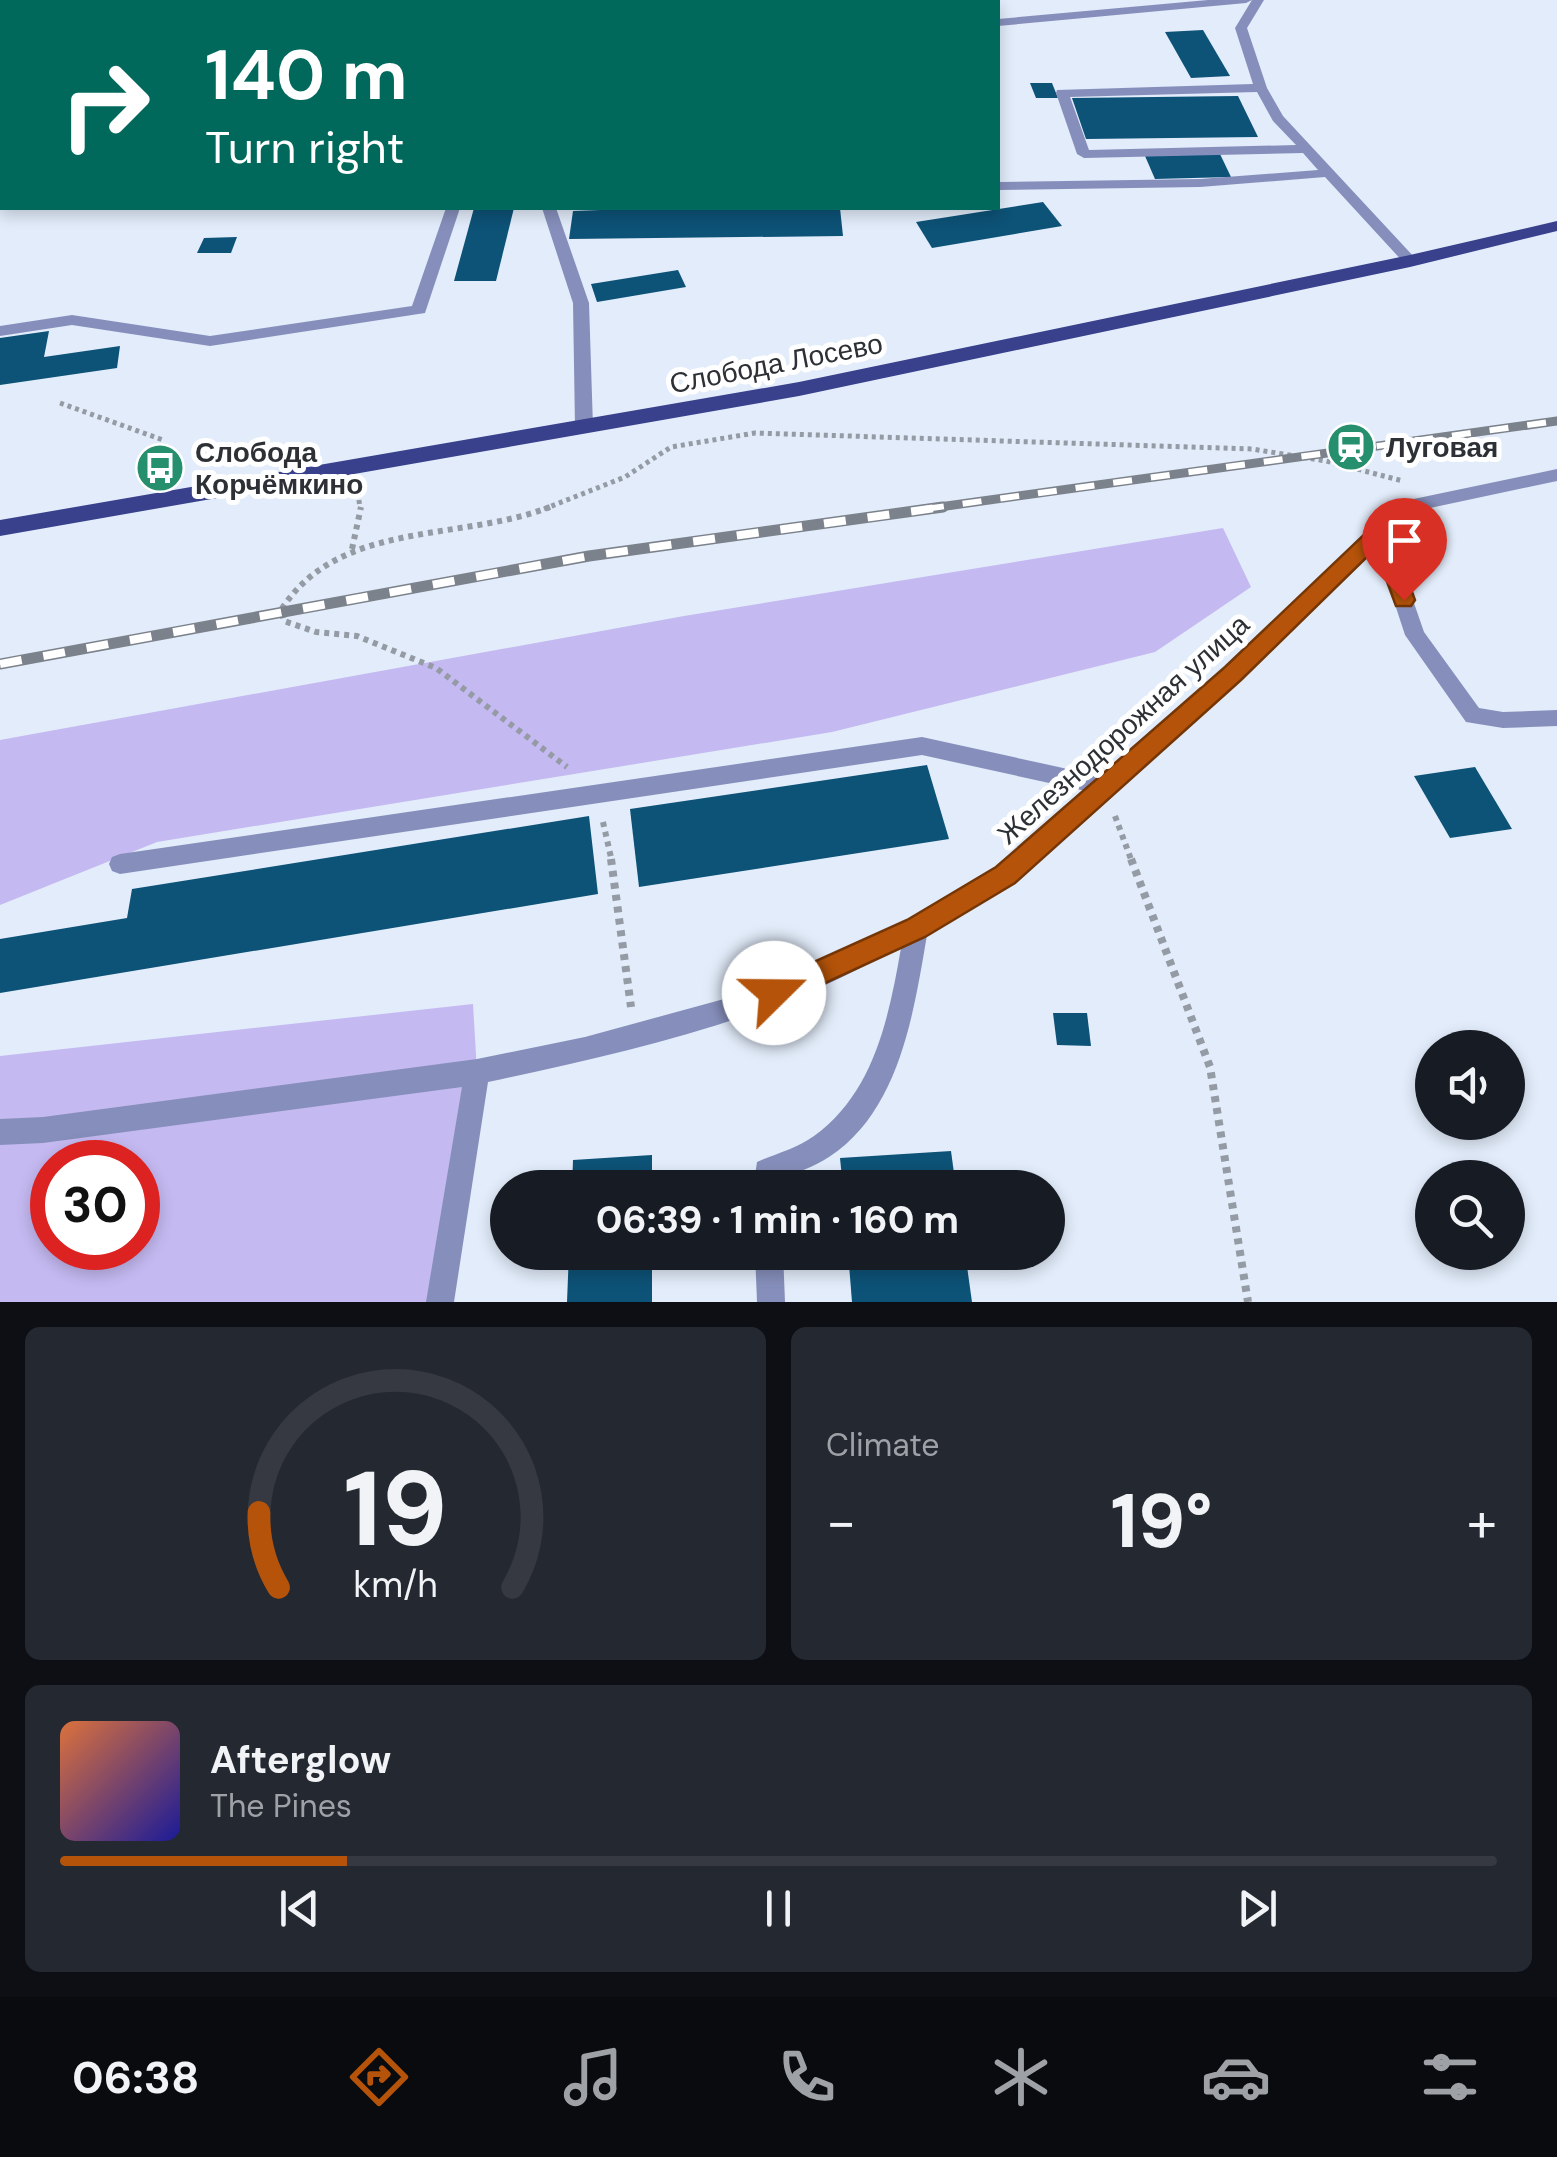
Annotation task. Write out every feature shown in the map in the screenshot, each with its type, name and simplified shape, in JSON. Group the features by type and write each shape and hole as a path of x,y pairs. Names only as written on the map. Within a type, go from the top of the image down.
{"main road":[{"name":"Слобода Лосево","path":"0,528 799,389 1410,261 1557,226"}],"street":[{"path":"1000,24 1246,0"},
{"path":"1258,0 1241,28 1261,88 1278,118 1410,261"},
{"path":"1261,88 1062,94 1084,154 1307,150"},
{"path":"1000,186 1184,184 1328,173"},
{"path":"0,331 72,320 210,341 419,310 452,210"},
{"path":"550,210 580,303 584,426"},
{"name":"Железнодорожная улица","path":"0,1132 43,1130 476,1072 636,1035 724,1011 800,984 916,929 1006,875 1233,674 1410,506 1557,475"},
{"path":"1380,531 1415,635 1473,716 1503,720 1557,718"},
{"path":"120,864 922,746 1104,786"},
{"path":"768,1170 822,1148 854,1120 880,1070 905,994 916,929"},
{"path":"440,1302 476,1072"},
{"path":"770,1270 771,1302"}],"path":[{"path":"60,403 163,440"},
{"path":"636,1035 610,850 596,794 560,760 436,668 357,636 316,632 284,621 281,610 296,584 352,548 534,513 625,477 672,446 756,433 1252,449 1326,462 1456,495"},
{"path":"348,468 362,501 352,548"},
{"path":"1104,786 1210,1068 1248,1302"}],"shaded area":[{"path":"1223,528 1251,587 1155,652 832,732 157,842 0,905 0,740 684,616"},
{"path":"473,1004 477,1072 440,1302 0,1302 0,1056"}],"building":[{"path":"1203,30 1230,76 1191,78 1165,32"},
{"path":"1030,83 1052,83 1058,98 1036,98"},
{"path":"1238,96 1258,137 1086,139 1072,98"},
{"path":"1220,154 1231,177 1155,179 1145,156"},
{"path":"1043,202 1062,226 932,248 916,222 1000,210"},
{"path":"473,210 514,210 496,281 454,281"},
{"path":"840,210 843,236 569,239 573,211"},
{"path":"237,237 231,253 197,253 204,238"},
{"path":"678,270 686,287 597,302 591,284"},
{"path":"49,331 44,357 120,346 117,368 0,385 0,338"},
{"path":"927,765 949,839 639,887 630,809"},
{"path":"1475,767 1512,829 1450,838 1414,776"},
{"path":"589,816 598,894 0,993 0,939 127,918 132,889"},
{"path":"1053,1013 1087,1013 1091,1046 1057,1045"},
{"path":"951,1151 954,1170 841,1170 840,1158"},
{"path":"652,1155 652,1170 573,1170 573,1160"},
{"path":"568,1270 652,1270 652,1302 567,1302"},
{"path":"849,1270 968,1270 972,1302 852,1302"}],"railway":[{"path":"925,509 1557,421"},
{"path":"0,664 589,556 943,507"}],"place":[{"name":"Луговая","path":"1351,447"},
{"name":"Слобода Корчёмкино","path":"160,468"}],"route":[{"path":"774,993 916,929 1006,875 1233,674 1380,531 1404,600"}]}
